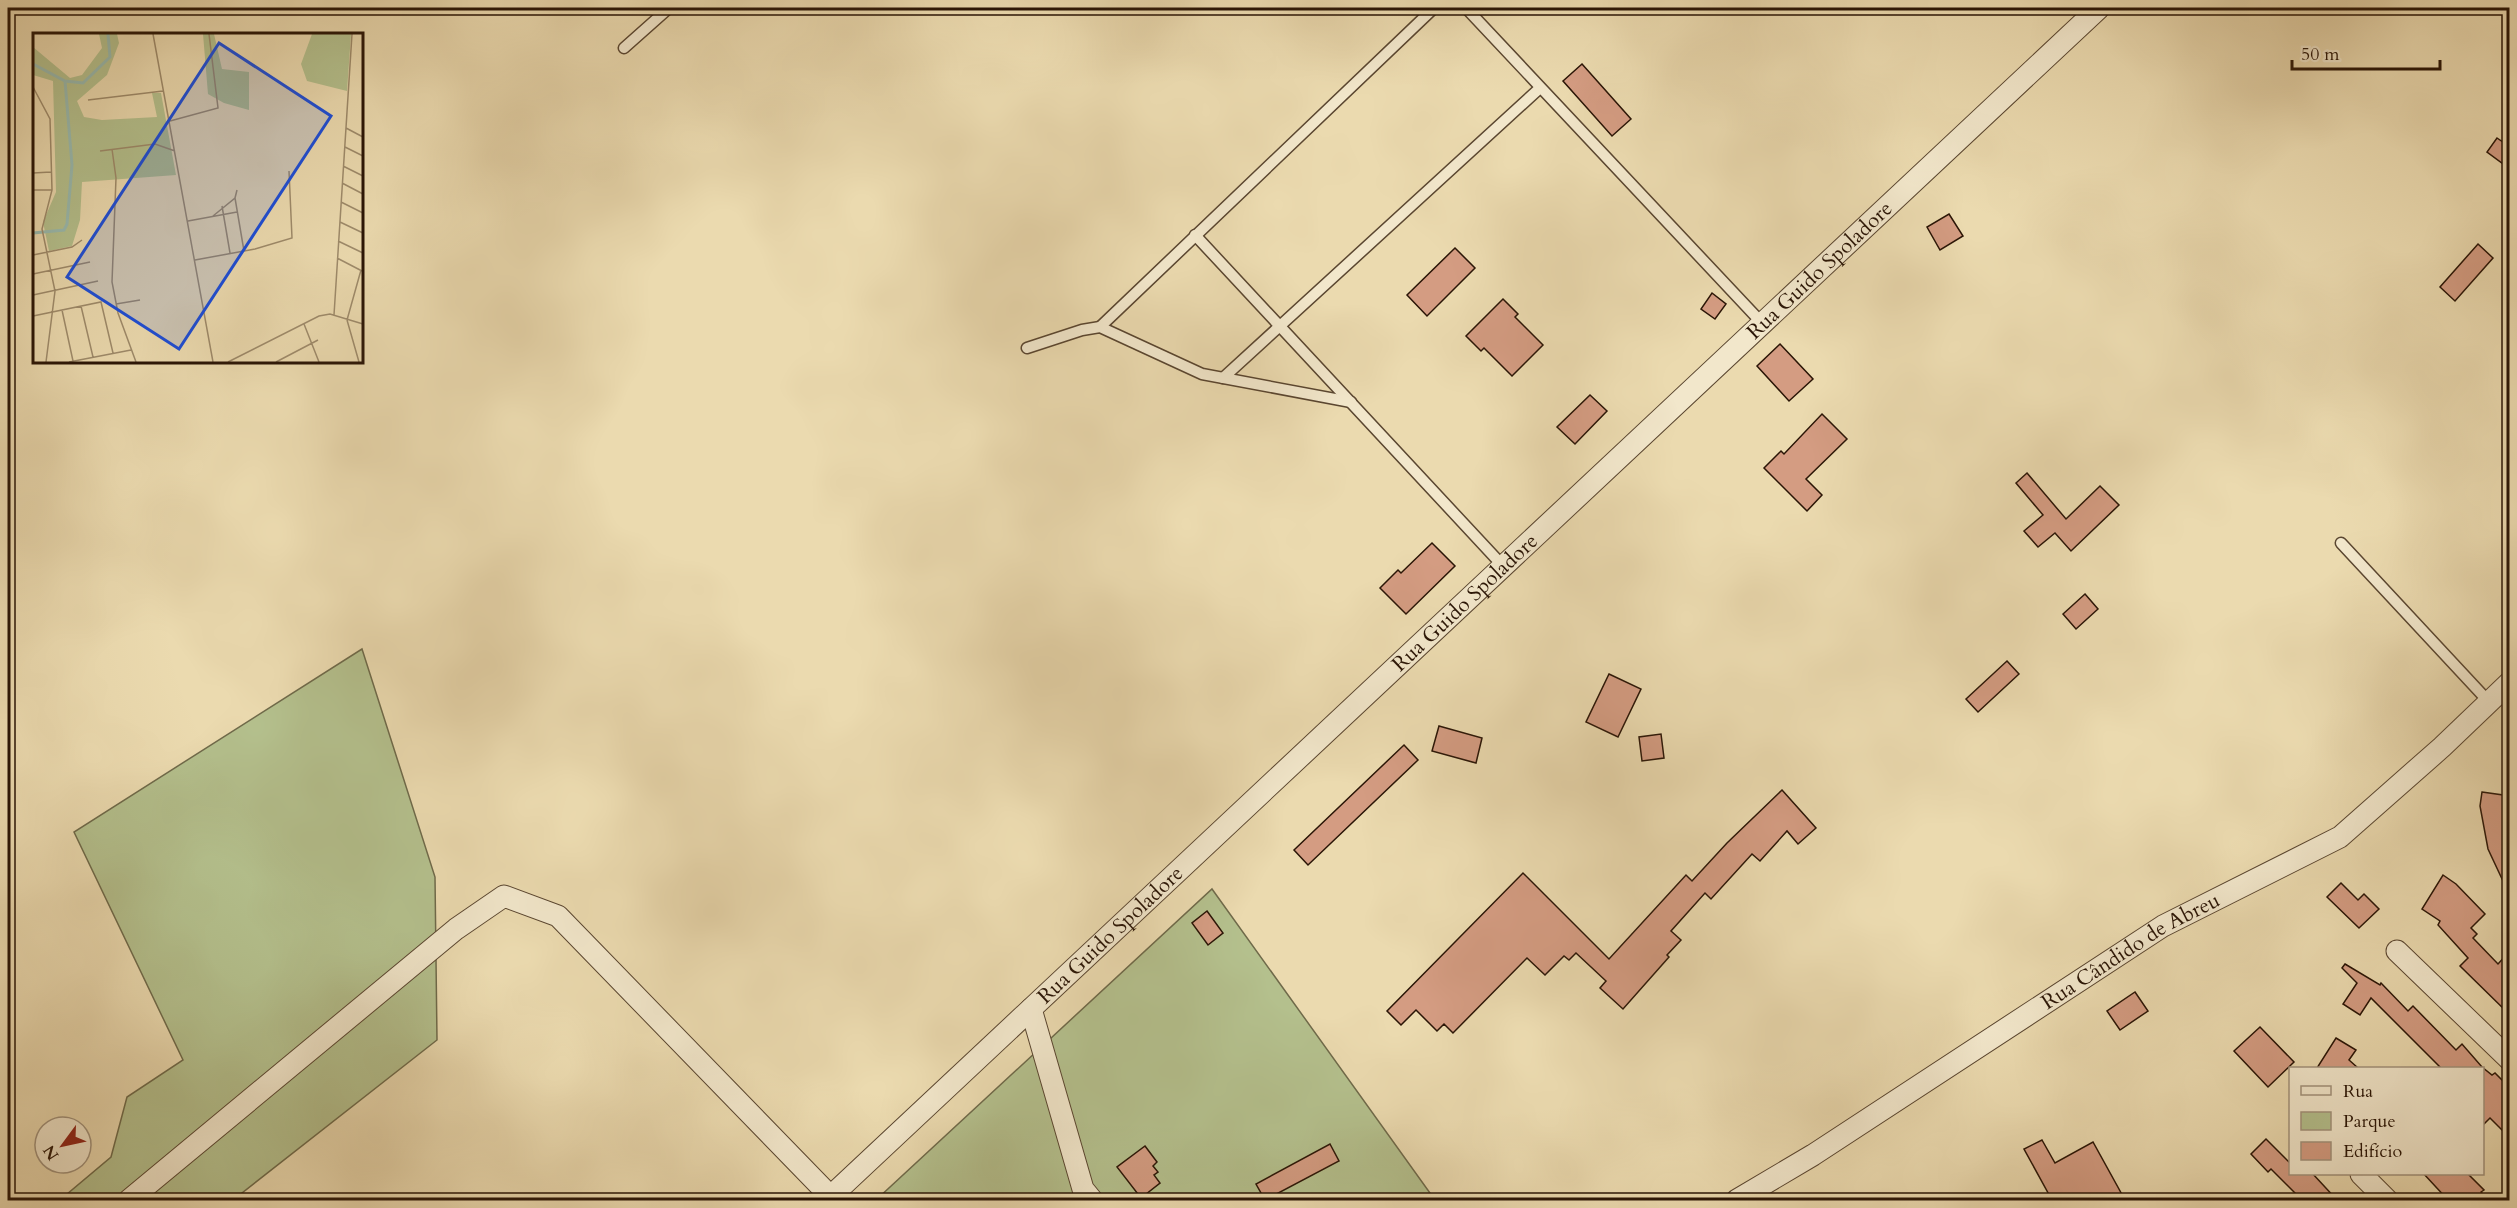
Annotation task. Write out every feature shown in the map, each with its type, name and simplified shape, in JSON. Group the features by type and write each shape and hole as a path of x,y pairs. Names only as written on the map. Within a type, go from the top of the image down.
{"street":[{"name":"Rua Guido Spoladore","path":"829,1198 2099,8"},
{"name":"Rua Cândido de Abreu","path":"1737,1200 1814,1155 2163,927 2340,837 2442,747 2510,682"},
{"path":"129,1200 456,929 504,896 558,915 829,1198"},
{"path":"2397,951 2510,1060"},
{"path":"1031,1009 1083,1189 1092,1200"},
{"path":"2363,1175 2387,1200"}],"lane":[{"path":"624,48 669,8"},
{"path":"1100,327 1434,8"},
{"path":"1466,8 1762,323"},
{"path":"1223,378 1540,88"},
{"path":"1195,236 1503,566"},
{"path":"1027,348 1082,330 1100,327 1202,374 1352,402"},
{"path":"2341,543 2489,702"}],"green space":[{"path":"362,649 435,877 437,1040 233,1200 60,1200 90,1175 93,1175 93,1172 111,1157 127,1097 183,1060 74,832"},
{"path":"1212,889 1435,1200 876,1200"}],"building":[{"path":"1582,64 1631,119 1612,136 1563,81"},
{"path":"2497,138 2510,147 2510,169 2487,152"},
{"path":"1949,214 1963,236 1940,250 1927,227"},
{"path":"2478,244 2493,258 2455,301 2440,287"},
{"path":"1455,248 1475,268 1427,316 1407,295"},
{"path":"1712,293 1726,304 1715,319 1701,309"},
{"path":"1503,299 1518,314 1515,317 1543,345 1512,376 1484,348 1481,351 1466,336"},
{"path":"1780,344 1813,379 1789,401 1757,366"},
{"path":"1590,395 1607,411 1575,444 1557,427"},
{"path":"1822,414 1847,439 1806,479 1822,495 1807,511 1764,468 1781,451 1784,454"},
{"path":"2027,473 2066,519 2100,486 2119,505 2071,551 2055,533 2038,547 2024,531 2043,515 2016,483"},
{"path":"1432,543 1455,566 1406,614 1380,588 1398,570 1401,573"},
{"path":"2085,594 2098,609 2076,629 2063,614"},
{"path":"2007,661 2019,674 1978,712 1966,699"},
{"path":"1609,674 1641,689 1618,737 1586,722"},
{"path":"1439,726 1482,738 1476,763 1432,751"},
{"path":"1661,734 1664,758 1642,761 1639,737"},
{"path":"1404,745 1418,760 1308,865 1294,850"},
{"path":"1782,790 1816,828 1798,844 1787,831 1760,861 1752,854 1711,899 1705,893 1671,931 1681,940 1667,955 1669,957 1623,1009 1600,988 1606,981 1576,953 1569,960 1564,956 1545,975 1527,958 1453,1033 1444,1024 1437,1031 1416,1010 1401,1025 1387,1011 1523,873 1609,959 1686,875 1692,881 1727,843"},
{"path":"2482,792 2510,796 2510,896 2488,849 2480,806"},
{"path":"2443,875 2456,884 2485,914 2471,928 2477,934 2473,938 2498,964 2510,951 2510,1015 2460,966 2468,958 2438,925 2440,921 2422,909"},
{"path":"2341,883 2358,900 2364,894 2379,909 2359,928 2327,897"},
{"path":"1207,911 1223,933 1208,945 1192,923"},
{"path":"2345,964 2380,985 2381,983 2408,1011 2413,1006 2456,1050 2462,1044 2482,1067 2440,1067 2371,998 2360,1015 2343,1004 2357,983 2342,968"},
{"path":"2135,992 2148,1011 2120,1030 2107,1011"},
{"path":"2260,1027 2294,1062 2268,1087 2234,1051"},
{"path":"2336,1038 2356,1050 2349,1060 2357,1067 2318,1067"},
{"path":"2484,1069 2492,1075 2495,1073 2510,1088 2510,1138 2490,1118 2484,1124"},
{"path":"2266,1139 2289,1162 2289,1175 2314,1175 2337,1200 2302,1200 2271,1169 2268,1172 2251,1154"},
{"path":"2042,1140 2055,1163 2093,1142 2125,1200 2052,1200 2024,1149"},
{"path":"1330,1144 1339,1161 1265,1200 1256,1184"},
{"path":"1145,1146 1157,1162 1153,1166 1158,1172 1154,1175 1160,1183 1141,1198 1117,1167"},
{"path":"2425,1175 2469,1175 2484,1190 2481,1192 2489,1200 2448,1200"}]}
